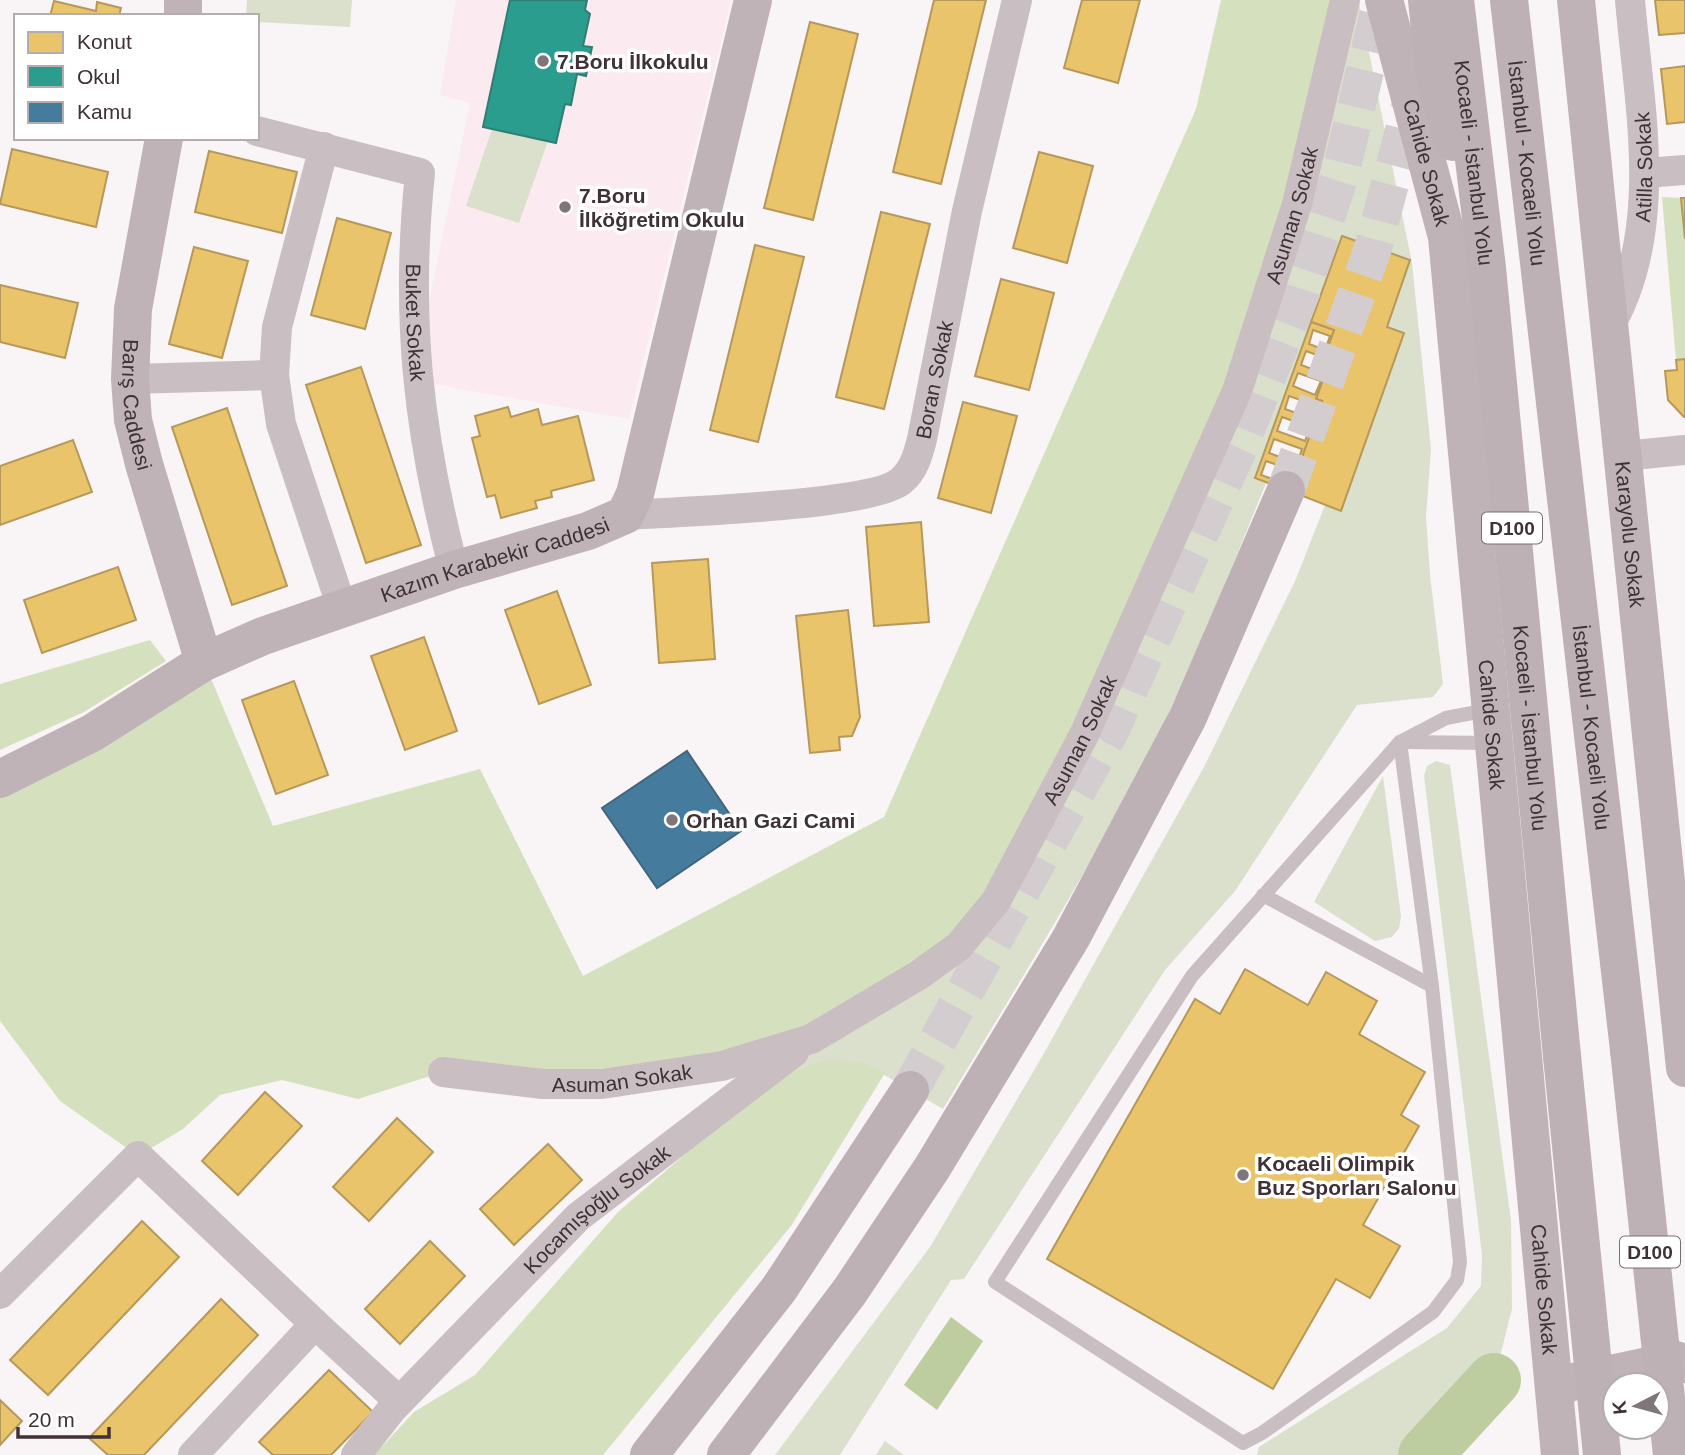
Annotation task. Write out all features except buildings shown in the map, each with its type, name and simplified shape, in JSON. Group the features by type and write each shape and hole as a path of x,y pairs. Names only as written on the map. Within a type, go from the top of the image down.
{"highway":[{"path":"1427,0 1435,77 1487,268"},
{"name":"Kocaeli - İstanbul Yolu","path":"1455,0 1487,268 1602,1455"},
{"name":"İstanbul - Kocaeli Yolu","path":"1509,0 1629,1050 1672,1455"},
{"path":"726,1455 850,1291 910,1202 1070,939 1188,717 1286,490"},
{"path":"649,1455 779,1289 910,1090"}],"main road":[{"name":"Kazım Karabekir Caddesi","path":"0,779 92,733 204,662 263,636 343,611 454,570 588,531 625,515 635,494 754,0"},
{"name":"Cahide Sokak","path":"1369,0 1424,257 1481,727 1557,1417"},
{"name":"Cahide Sokak","path":"1384,0 1447,237 1481,727 1557,1417"},
{"name":"Karayolu Sokak","path":"1576,0 1685,1068"},
{"name":"Barış Caddesi","path":"164,140 132,309 130,379 133,420 204,662"},
{"path":"1557,1417 1682,1360"},
{"path":"1557,1417 1601,1422"}],"street":[{"name":"Boran Sokak","path":"625,515 817,502 884,488 899,483 909,472 917,460 922,439 967,211 1017,0"},
{"name":"Asuman Sokak","path":"443,1072 543,1084 602,1084 722,1066 811,1039 919,975 958,946 996,901 1084,735 1237,391 1297,204 1345,0"},
{"name":"Atilla Sokak","path":"1608,329 1618,311 1636,259 1645,173 1630,0"},
{"name":"Buket Sokak","path":"259,131 420,173 414,230 415,363 428,462 454,570"},
{"path":"324,147 277,327 274,375 281,424 343,611"},
{"path":"1645,173 1685,170"},
{"path":"130,379 274,375"},
{"path":"1624,456 1685,450"},
{"name":"Kocamışoğlu Sokak","path":"356,1455 399,1401 578,1217 811,1039"},
{"path":"0,1294 138,1156 399,1401"},
{"path":"193,1455 315,1324"}],"lane":[{"path":"1400,742 1432,986 1459,1242 1457,1280 1447,1297 1433,1312 1273,1426 1243,1443 995,1282 1192,976 1400,742 1446,718 1481,727"},
{"path":"1400,742 1481,727"},
{"path":"1263,895 1432,986"}],"shaded area":[{"path":"247,0 352,0 350,27 259,22 259,14 246,14"},
{"name":"7.Boru İlköğretim Okulu","path":"456,0 731,0 629,419 434,384 427,311 470,103 440,95"},
{"path":"1221,0 1345,0 1237,391 996,901 811,1039 660,1077 443,1072 358,1099 282,1080 220,1095 183,1129 138,1156 60,1101 0,1021 0,779 204,662 273,826 480,769 583,976 884,817 1196,109"},
{"path":"1359,3 1412,263 1431,449 1426,517 1443,684 1433,697 1357,705 1235,891 1165,970 964,1279 951,1280 840,1455 775,1455 930,1247 1039,1062 1204,767 1296,579 1325,505 1341,511 1404,333 1387,327 1410,260 1342,236 1255,478 1266,483 1180,688 1100,845 943,1109 862,1062 771,1080"},
{"path":"492,129 548,141 519,223 466,206"},
{"path":"1662,197 1681,198 1685,239 1685,359 1676,360"},
{"path":"150,640 166,661 84,712 0,750 0,684"},
{"path":"1436,761 1450,765 1511,1221 1512,1309 1494,1380 1424,1455 1257,1455 1259,1447 1447,1328 1481,1286 1482,1255 1424,776 1427,766"},
{"path":"1383,776 1401,917 1399,928 1392,937 1375,941 1314,902"},
{"path":"826,1059 862,1062 885,1073 791,1226 603,1455 374,1455 414,1412 475,1375 618,1212 771,1080"},
{"path":"951,1317 983,1341 937,1410 904,1385"},
{"path":"885,1441 904,1455 876,1455"}],"waterway":[{"path":"1425,1455 1494,1380"}],"tunnel":[{"path":"910,1090 1110,731 1239,447 1302,290 1340,175 1382,0"},
{"path":"1286,490 1373,248 1415,89"}],"place":[{"name":"7.Boru İlkokulu","path":"543,61"},
{"name":"7.Boru İlköğretim Okulu","path":"565,207"},
{"name":"Orhan Gazi Cami","path":"672,820"},
{"name":"Kocaeli Olimpik Buz Sporları Salonu","path":"1243,1175"}]}
